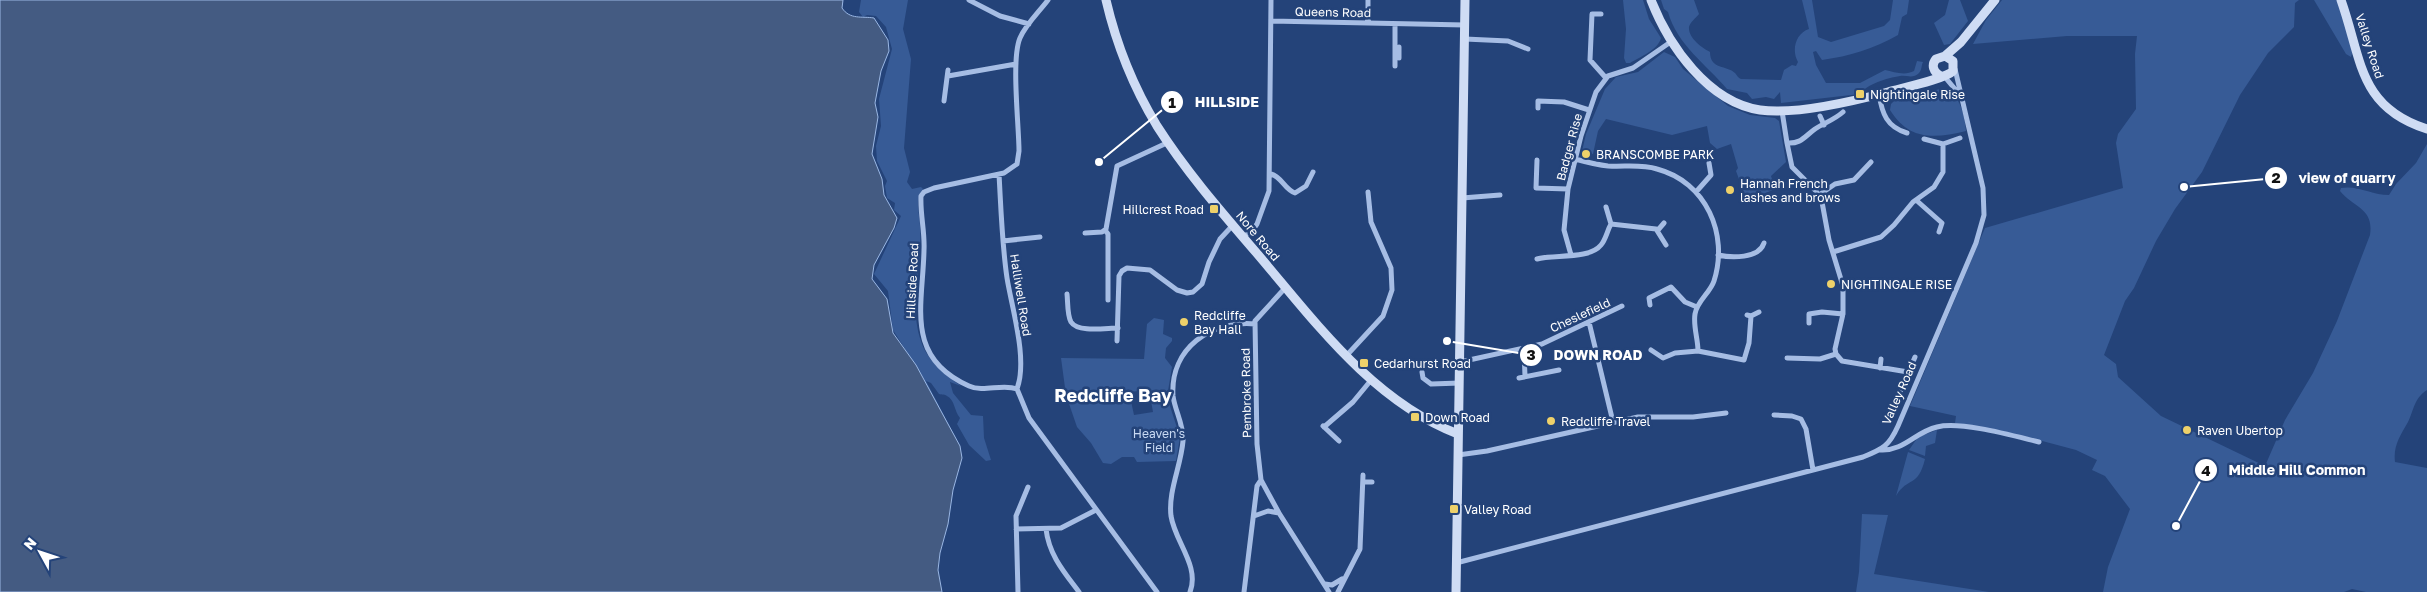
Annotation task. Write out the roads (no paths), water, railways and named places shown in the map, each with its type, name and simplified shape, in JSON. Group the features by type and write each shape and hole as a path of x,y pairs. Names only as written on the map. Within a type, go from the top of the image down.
{"street":[{"path":"969,0 1000,16 1029,24"},
{"name":"Hillside Road","path":"1017,389 1011,387 976,390 960,381 933,357 926,346 919,320 924,252 922,195 934,188 999,174 1013,168 1019,158 1016,64 1019,40 1048,0"},
{"name":"Nore Road","path":"1106,0 1132,76 1157,125 1233,225 1347,355 1372,379 1409,410 1458,434"},
{"path":"1243,237 1252,231 1263,211 1269,191 1271,174 1271,0"},
{"path":"1368,0 1368,23"},
{"path":"1456,592 1465,0"},
{"path":"1651,0 1672,41 1699,75 1725,97 1749,107 1782,111 1879,94 1950,74 1951,61 1961,42 1995,0"},
{"name":"Valley Road","path":"2342,0 2361,67 2375,96 2394,115 2427,129"},
{"path":"1601,14 1592,14 1590,60 1606,78 1616,72 1633,68 1672,41"},
{"name":"Queens Road","path":"1271,21 1465,25"},
{"path":"1397,24 1399,58"},
{"path":"1395,66 1397,24"},
{"path":"1464,40 1524,43 1528,49"},
{"path":"1916,84 1936,59 1951,61"},
{"name":"Valley Road","path":"1881,450 1891,440 1898,426 1982,227 1984,215 1983,188 1951,61"},
{"path":"944,101 948,73 1016,64"},
{"name":"Valley Road","path":"1933,65 1935,72 1942,76 1960,96"},
{"name":"Badger Rise","path":"1570,255 1564,230 1568,189 1574,159 1589,110 1597,90 1606,78"},
{"path":"1879,94 1885,118 1899,131 1907,133"},
{"path":"1538,95 1538,108"},
{"name":"Badger Rise","path":"1538,101 1569,103 1589,110"},
{"path":"1782,111 1786,143 1792,167 1819,195 1843,286 1843,314 1836,342 1836,354 1845,363 1908,372"},
{"path":"1786,143 1800,142 1814,130 1843,112"},
{"path":"1820,116 1824,125"},
{"path":"1897,138 1899,131"},
{"path":"1924,139 1944,144 1960,138"},
{"path":"1108,300 1108,234 1105,230 1117,166 1169,142"},
{"path":"1833,252 1881,237 1916,200 1934,187 1943,172 1944,144"},
{"path":"1574,159 1602,166 1654,168 1674,175 1696,192 1707,206 1715,226 1718,254 1713,283 1696,307 1695,319 1698,352"},
{"name":"Badger Rise","path":"1536,196 1537,160"},
{"path":"1819,195 1835,184 1854,180 1871,162"},
{"path":"1696,192 1710,176 1709,163"},
{"path":"1859,166 1864,170"},
{"path":"1271,174 1279,177 1293,192 1304,189 1313,172"},
{"path":"1943,172 1950,173"},
{"name":"Halliwell Road","path":"999,174 1003,241 1009,292 1018,327 1020,377 1017,389"},
{"path":"1710,176 1716,180"},
{"path":"1309,180 1316,184"},
{"name":"Badger Rise","path":"1536,188 1568,189"},
{"path":"1347,355 1383,316 1392,290 1391,268 1372,228 1368,192"},
{"path":"1462,198 1500,195"},
{"path":"1916,200 1942,224"},
{"path":"1368,202 1375,202"},
{"path":"1537,259 1598,249 1604,241 1611,224 1606,207"},
{"path":"1939,232 1942,224 1948,221"},
{"path":"1658,230 1664,223"},
{"path":"1611,224 1658,230"},
{"path":"1117,341 1119,276 1125,268 1150,270 1177,290 1187,293 1196,291 1202,284 1209,262 1220,239 1233,225"},
{"path":"1085,233 1105,230"},
{"path":"1658,230 1666,245"},
{"path":"1003,241 1040,237"},
{"path":"1881,237 1884,243"},
{"path":"1718,254 1744,256 1762,252 1764,243"},
{"path":"1541,251 1543,257"},
{"path":"1190,592 1193,582 1191,569 1174,527 1171,514 1174,483 1183,437 1174,400 1174,376 1183,354 1195,340 1211,331 1231,324 1255,324 1258,316 1286,287"},
{"path":"1650,305 1647,296 1673,288 1685,302 1696,307"},
{"path":"1066,298 1070,320 1076,326 1118,328"},
{"name":"Cheslefield","path":"1460,362 1551,340 1622,306"},
{"path":"1803,310 1809,314 1822,312 1843,314"},
{"path":"1663,358 1675,353 1698,352 1744,360 1749,343 1749,315 1759,312"},
{"path":"1809,314 1809,323"},
{"path":"1589,322 1613,422"},
{"name":"Pembroke Road","path":"1255,324 1257,444 1261,480"},
{"path":"1524,348 1522,378 1559,370"},
{"path":"1651,350 1663,358 1664,365"},
{"path":"1788,358 1820,359 1836,354"},
{"path":"1900,390 1914,357"},
{"path":"1801,359 1801,367"},
{"path":"1880,368 1881,359"},
{"path":"1421,377 1431,384 1460,383"},
{"path":"1339,440 1323,427 1353,402 1372,379"},
{"path":"1017,389 1029,418 1157,592"},
{"path":"1717,406 1718,413"},
{"path":"1804,412 1802,419 1806,429 1814,470"},
{"path":"1458,454 1487,450 1643,416 1693,417 1726,413"},
{"path":"1774,415 1792,416 1802,419"},
{"path":"1456,564 1814,470 1881,450 1896,450 1922,433 1944,426 1967,428 2039,442"},
{"path":"1338,592 1343,578 1360,549 1363,475"},
{"path":"1244,592 1257,486 1261,480 1279,513 1329,592"},
{"path":"1363,482 1372,482"},
{"path":"1018,592 1015,546 1016,516 1027,494 1028,487"},
{"path":"1016,529 1046,530 1066,526 1096,510"},
{"path":"1254,516 1264,511 1279,513"},
{"path":"1046,530 1048,546 1053,556 1079,592"},
{"path":"1324,583 1332,585 1343,578"}],"place":[{"name":"Nightingale Rise","path":"1860,94"},
{"name":"BRANSCOMBE PARK","path":"1586,154"},
{"name":"HILLSIDE","path":"1099,162"},
{"name":"view of quarry","path":"2184,187"},
{"name":"Hannah French lashes and brows","path":"1730,190"},
{"name":"Hillcrest Road","path":"1214,209"},
{"name":"NIGHTINGALE RISE","path":"1831,284"},
{"name":"Redcliffe Bay Hall","path":"1184,322"},
{"name":"DOWN ROAD","path":"1447,341"},
{"name":"Cedarhurst Road","path":"1364,363"},
{"name":"Down Road","path":"1415,417"},
{"name":"Redcliffe Travel","path":"1551,421"},
{"name":"Raven Ubertop","path":"2187,430"},
{"name":"Valley Road","path":"1454,509"},
{"name":"Middle Hill Common","path":"2176,526"}],"district":[{"name":"Redcliffe Bay","path":"1113,395"}],"park label":[{"name":"Heaven's Field","path":"1159,440"}]}
